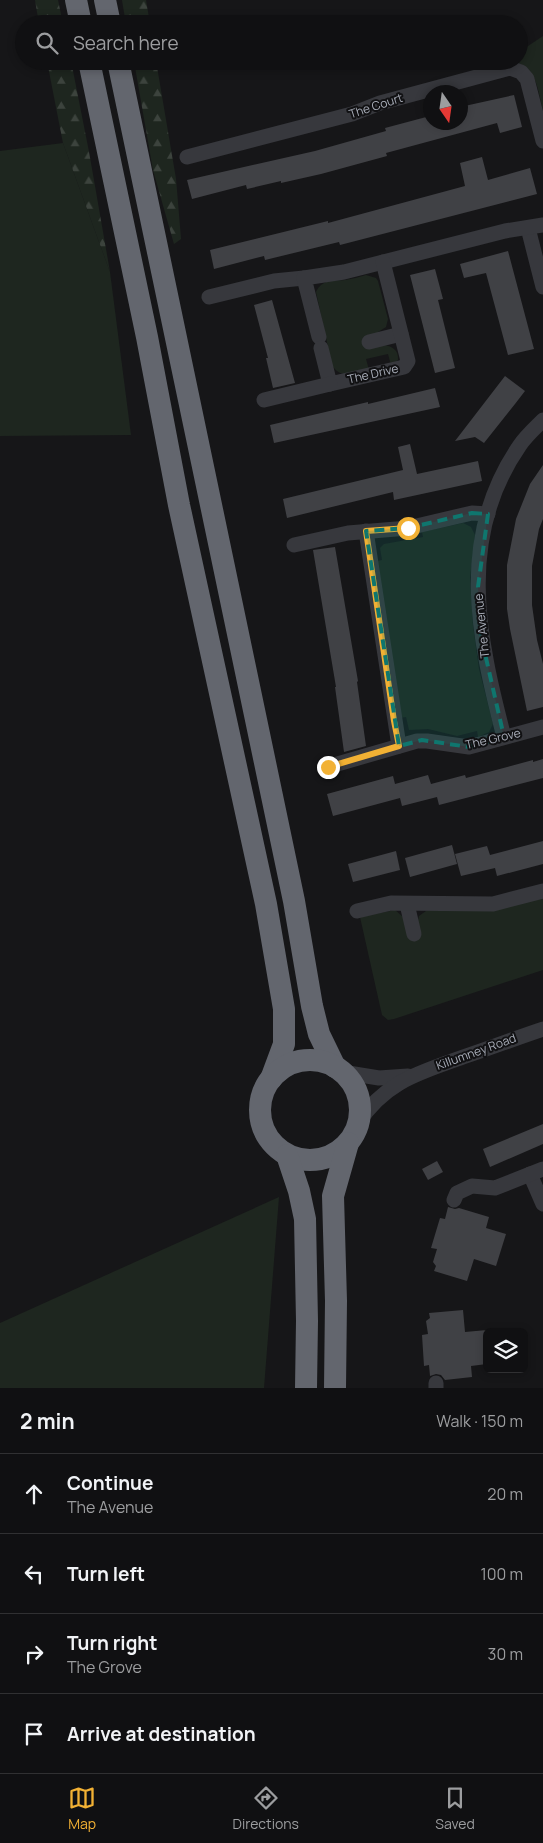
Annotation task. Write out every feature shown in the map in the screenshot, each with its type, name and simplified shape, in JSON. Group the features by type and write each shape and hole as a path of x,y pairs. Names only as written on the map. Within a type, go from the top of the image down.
{"highway":[{"path":"76,0 79,15"},
{"path":"105,0 108,15"},
{"path":"90,70 147,337 179,505 267,914 284,1009 284,1044 264,1092 260,1107 261,1121 266,1135 276,1146 287,1155 303,1160 320,1159 335,1153 353,1133"},
{"path":"120,70 294,901 312,1006 319,1034 338,1069 351,1082 358,1095 360,1109 340,1167 333,1196 336,1302 335,1388"},
{"path":"271,1079 281,1070 294,1063 307,1060 322,1062 338,1069"},
{"path":"287,1155 299,1191 305,1219 306,1388"}],"street":[{"name":"The Court","path":"187,157 352,114 380,103 503,70"},
{"name":"The Court","path":"516,70 521,72 527,79 543,141"},
{"path":"209,297 274,281 344,272 506,231 536,226 543,287"},
{"name":"The Drive","path":"304,278 330,384 404,367 408,361 383,262"},
{"path":"370,342 402,334"},
{"path":"264,400 330,384"},
{"name":"The Avenue","path":"504,737 484,655 479,613 479,564 488,514 507,465 521,443 543,420"},
{"path":"294,545 338,535 408,528 472,512 488,514"},
{"path":"366,531 399,746"},
{"name":"The Grove","path":"328,767 422,740 469,747 543,727"},
{"path":"357,912 384,904 487,905 543,891"},
{"path":"407,904 414,934"},
{"name":"Killumney Road","path":"353,1133 367,1109 387,1090 409,1076 543,1029"},
{"name":"Killumney Road","path":"338,1069 379,1078 409,1076"},
{"path":"454,1200 458,1193 472,1186 494,1188 536,1171 543,1204"}],"highlighted area":[{"path":"472,513 488,514 478,587 481,636 504,737 469,747 422,740 399,746 366,531 408,528"}],"green space":[{"path":"35,0 58,0 61,15 38,15"},
{"path":"122,0 146,0 148,15 124,15"},
{"path":"543,36 543,111 536,84 528,69 528,46"},
{"path":"49,70 73,70 110,272 63,143"},
{"path":"136,70 158,70 176,179 181,239 174,244 153,170"},
{"path":"63,143 110,272 131,435 0,436 0,151"},
{"path":"366,275 376,278 378,281 388,319 386,327 378,332 383,345 389,346 396,351 398,360 391,365 388,354 366,359 369,370 344,374 335,370 332,365 316,292 325,283"},
{"path":"463,523 471,527 475,535 470,578 473,626 479,669 493,724 489,732 478,737 477,731 457,736 428,729 409,730 406,717 400,718 377,561 382,560 380,548 384,544 423,537 422,532"},
{"path":"543,898 543,970 394,1019 388,1020 382,1015 360,917 395,910 402,916 418,920 419,916 426,911"},
{"path":"279,1197 264,1388 0,1388 0,1323"}],"building":[{"path":"514,95 522,127 500,133 497,123 386,153 387,156 321,174 247,189 246,185 192,199 187,180 315,151 386,131 385,128 423,118 423,130 468,130 468,105"},
{"path":"482,157 488,180 530,168 537,194 340,245 339,242 265,260 264,256 214,269 210,250 328,221 328,223 465,186 460,163"},
{"path":"508,251 534,349 508,355 486,273 464,278 460,264"},
{"path":"435,269 443,299 438,300 455,368 435,373 410,275"},
{"path":"272,300 295,383 273,388 266,358 268,358 254,305"},
{"path":"505,376 525,391 484,443 475,437 455,441"},
{"path":"435,388 440,407 274,443 270,425"},
{"path":"410,444 417,474 478,461 482,481 394,500 393,492 287,518 283,499 403,470 398,447"},
{"path":"543,465 543,519 539,529 532,566 532,605 543,664 543,707 527,711 507,609 507,565 516,519 530,484"},
{"path":"335,547 358,681 366,746 344,752 336,687 313,550"},
{"path":"543,759 543,778 439,805 437,797 402,806 400,798 333,816 327,794 393,776 395,784 428,775 431,784 465,775 466,778"},
{"path":"543,841 543,864 497,876 495,868 461,876 455,854 487,846 490,855"},
{"path":"452,845 457,864 410,877 405,858"},
{"path":"396,851 400,870 353,882 348,864"},
{"path":"543,1124 543,1144 490,1167 483,1149"},
{"path":"437,1161 443,1172 428,1180 422,1169"},
{"path":"448,1207 459,1208 489,1217 486,1228 506,1234 496,1266 474,1259 467,1281 434,1271 436,1266 433,1262 437,1249 431,1248 440,1218 445,1219"},
{"path":"463,1310 465,1332 483,1330 483,1364 471,1366 472,1377 445,1380 441,1375 430,1376 429,1365 424,1366 422,1335 428,1334 426,1321 430,1318 429,1313"}],"route":[{"path":"328,767 399,746 366,531 408,528"}]}
